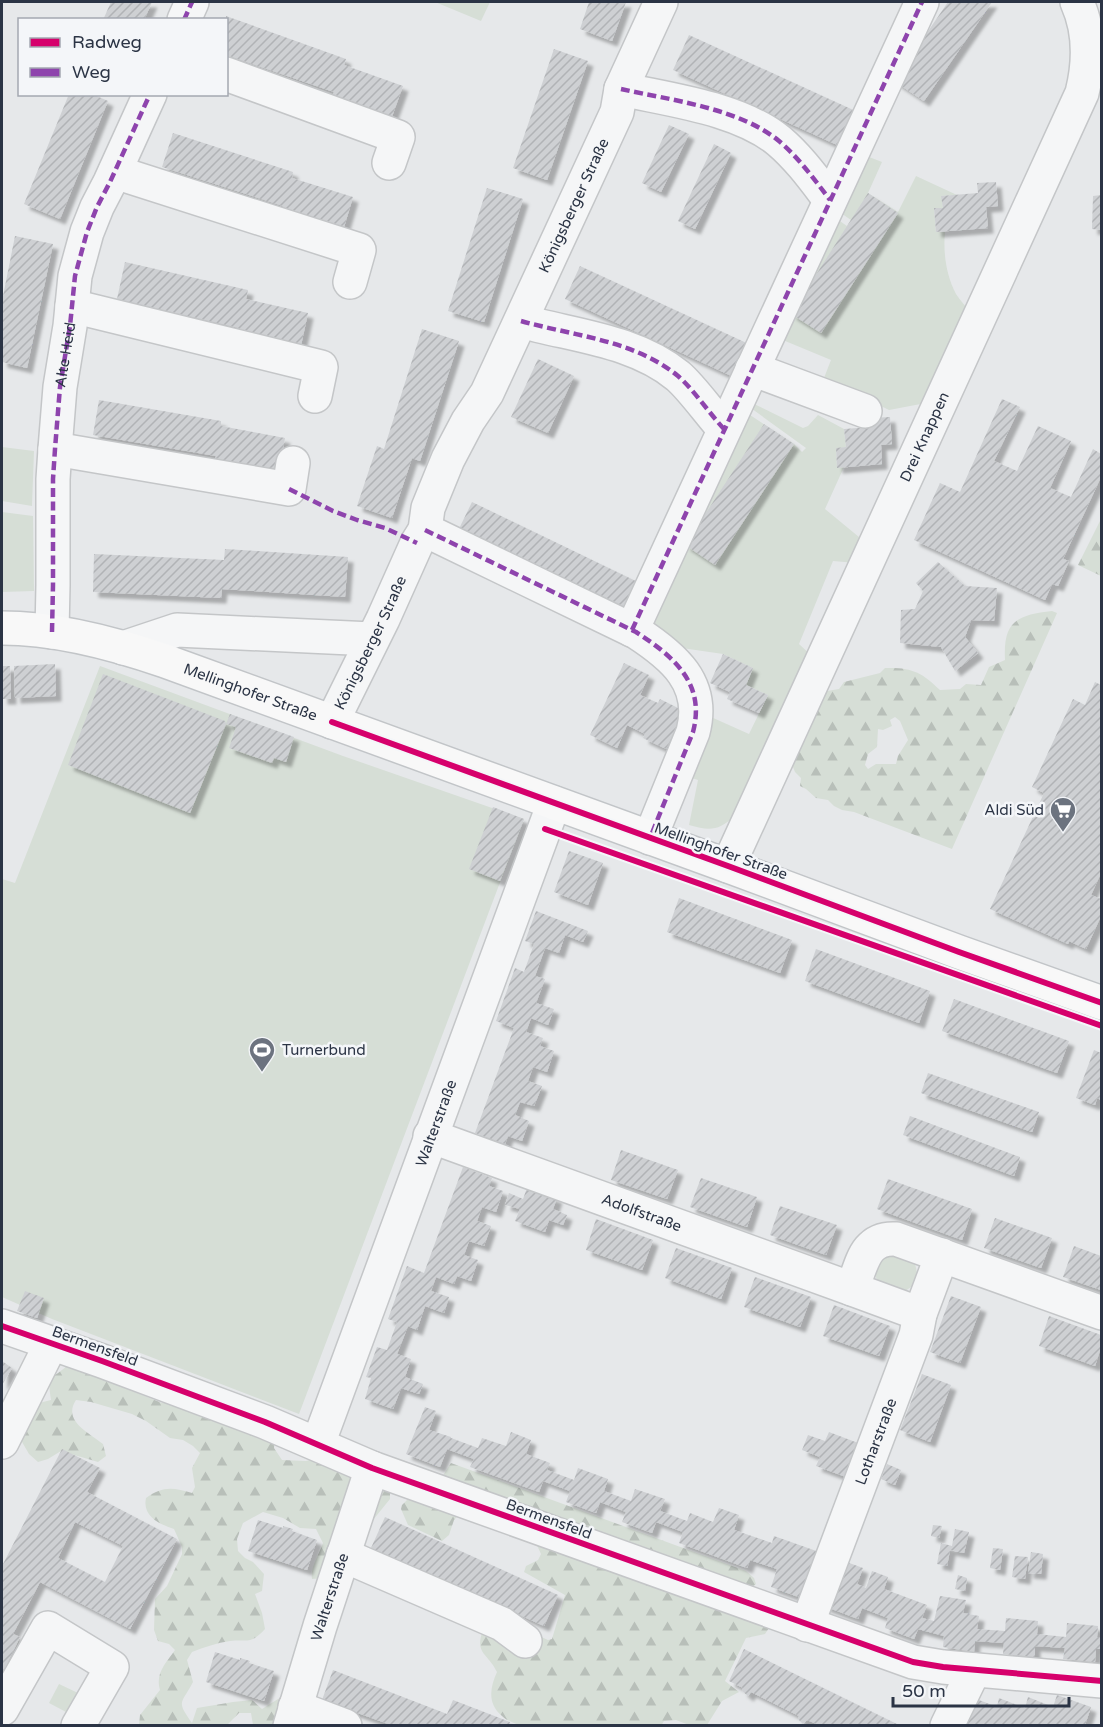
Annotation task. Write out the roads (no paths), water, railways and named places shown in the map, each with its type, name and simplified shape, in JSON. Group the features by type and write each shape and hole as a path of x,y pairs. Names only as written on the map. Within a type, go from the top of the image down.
{"main road":[{"name":"Mellinghofer Straße","path":"2,628 28,628 52,632 123,648 165,661 942,946 1101,1002"}],"street":[{"path":"185,18 192,2"},
{"name":"Königsberger Straße","path":"332,722 425,530 428,508 448,459 468,421 487,393 617,112 621,89 661,2"},
{"path":"632,630 922,2"},
{"name":"Drei Knappen","path":"728,866 1082,93 1086,77 1088,44 1086,28 1077,2"},
{"path":"228,75 398,137 389,163"},
{"path":"621,89 719,111 770,134 804,165 830,200"},
{"name":"Alte Heid","path":"52,632 55,448 60,387 75,276 87,232 97,207 149,96"},
{"path":"115,172 359,250 350,282"},
{"path":"72,306 321,367 315,396"},
{"path":"521,321 613,343 653,360 679,377 724,429"},
{"path":"752,369 865,411"},
{"path":"55,448 289,489 293,463"},
{"path":"425,530 632,630 661,648 680,667 695,697 697,708 693,732 650,838"},
{"path":"123,648 177,630 372,639"},
{"name":"Walterstraße","path":"318,1444 554,803"},
{"name":"Adolfstraße","path":"430,1136 920,1314"},
{"path":"852,1289 867,1250 872,1245 882,1239 903,1241 1101,1313"},
{"name":"Lotharstraße","path":"807,1625 916,1335 920,1314 942,1255"},
{"name":"Bermensfeld","path":"2,1326 102,1361 318,1444 372,1468 913,1662 943,1667 1101,1681"},
{"path":"2,1442 51,1344"},
{"name":"Walterstraße","path":"292,1716 372,1468"},
{"path":"343,1555 502,1624 525,1641"},
{"path":"2,1709 48,1628 112,1667 78,1725"},
{"path":"947,1725 974,1670"},
{"path":"292,1716 345,1725"}],"place":[{"name":"Aldi Süd","path":"1063,833"},
{"name":"Turnerbund","path":"262,1073"}]}
